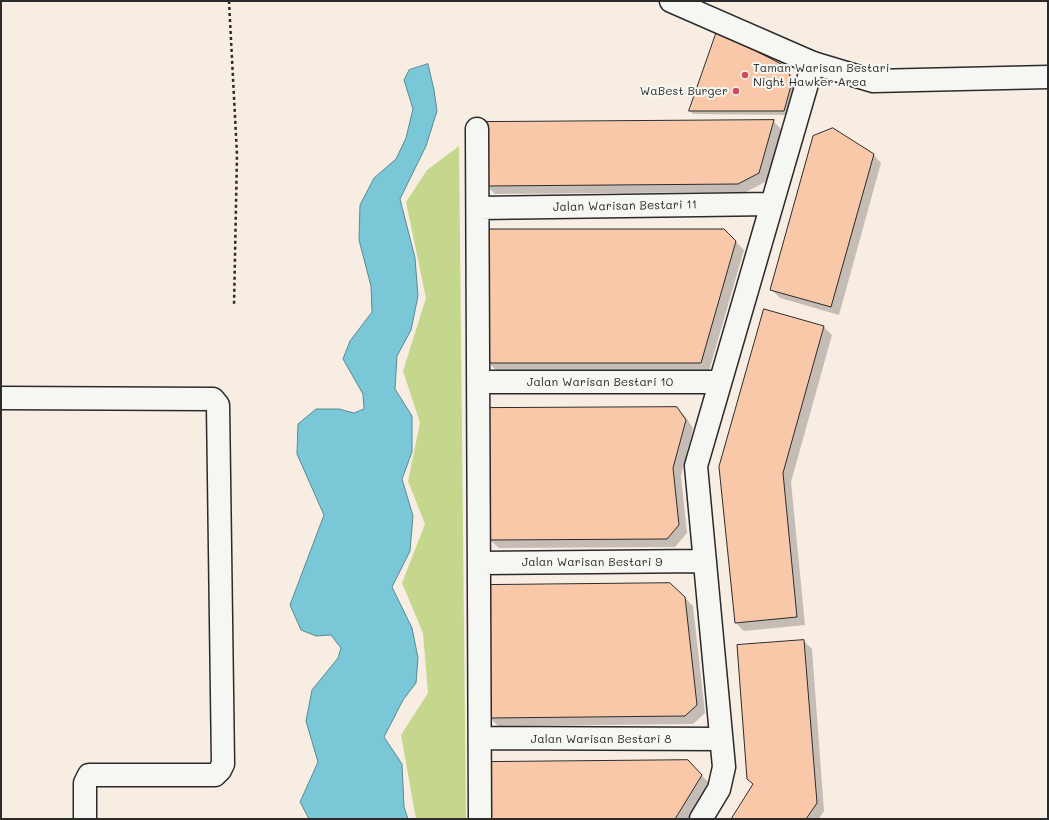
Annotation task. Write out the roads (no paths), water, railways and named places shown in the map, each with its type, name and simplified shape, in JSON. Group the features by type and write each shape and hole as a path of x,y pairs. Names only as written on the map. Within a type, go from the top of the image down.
{"street":[{"path":"671,1 813,63 874,81 1048,77"},
{"path":"701,819 719,790 724,767 696,466 813,63"},
{"path":"477,130 480,819"},
{"name":"Jalan Warisan Bestari 11","path":"478,208 772,204"},
{"name":"Jalan Warisan Bestari 10","path":"479,382 720,382"},
{"path":"1,398 213,399 218,405 222,764 220,770 215,775 89,775 85,783 85,819"},
{"name":"Jalan Warisan Bestari 9","path":"480,562 704,561"},
{"name":"Jalan Warisan Bestari 8","path":"480,738 721,739"}],"water":[{"path":"428,64 437,111 426,146 400,199 415,258 418,296 411,330 397,356 395,389 412,416 412,452 402,479 413,516 410,551 392,587 412,628 418,658 416,683 403,700 384,737 402,764 404,807 408,819 309,819 300,802 318,762 306,721 312,690 338,658 341,648 331,635 316,636 301,630 290,605 324,515 297,454 298,424 316,409 339,409 354,413 364,409 363,394 343,359 350,341 372,312 371,286 359,240 360,205 374,178 396,159 406,138 413,109 404,80 409,70"}],"place":[{"name":"Taman Warisan Bestari Night Hawker Area","path":"745,75"},
{"name":"WaBest Burger","path":"736,91"}]}
